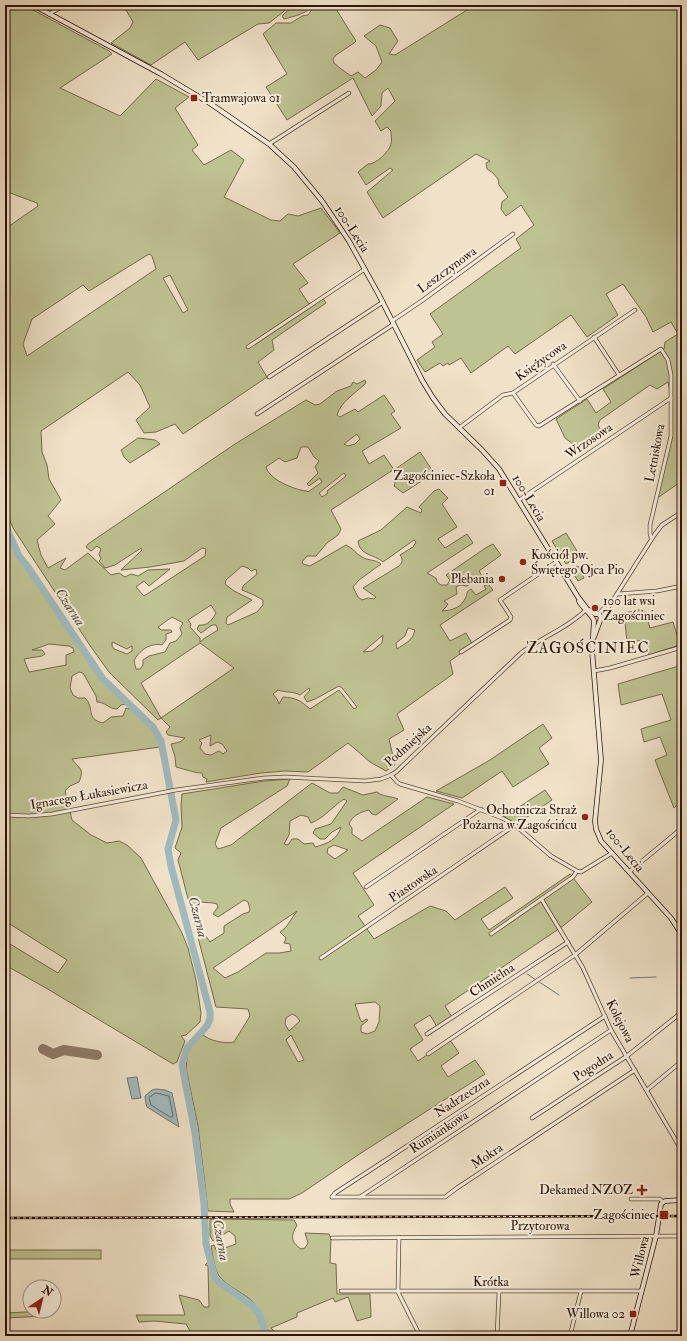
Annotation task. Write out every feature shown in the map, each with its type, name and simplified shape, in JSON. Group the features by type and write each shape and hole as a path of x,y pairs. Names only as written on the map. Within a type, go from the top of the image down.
{"street":[{"name":"100-Lecia","path":"33,5 196,95 232,118 269,144 294,168 322,201 349,241 365,269 422,380 439,406 493,462 507,481 556,562 593,619 594,671 601,760 595,821 596,829 601,840 678,928 682,935"},
{"path":"49,14 65,5"},
{"path":"269,144 349,93"},
{"name":"Leszczynowa","path":"257,414 393,322 513,234"},
{"path":"248,347 365,269"},
{"path":"269,377 383,302"},
{"name":"Księżycowa","path":"459,428 503,395 513,393 553,364 635,310"},
{"path":"513,393 536,425 539,426 619,375 594,337"},
{"name":"Letniskowa","path":"619,375 661,349 668,360 672,375 671,436 650,525 651,538"},
{"path":"553,364 580,401"},
{"name":"Wrzosowa","path":"518,500 671,398"},
{"path":"614,599 593,619 596,622 601,620 618,594 651,538 662,525 682,512"},
{"path":"461,652 510,620 511,617 500,600 556,562"},
{"path":"618,594 657,591 682,586"},
{"path":"586,610 600,615 601,620"},
{"name":"Podmiejska","path":"176,790 264,778 285,777 365,781 381,779 391,775 518,656 542,639 576,619 586,610"},
{"name":"100-Lecia","path":"593,641 601,620"},
{"path":"594,671 610,668 682,647"},
{"path":"391,775 396,782 400,784 481,809 515,825 551,856 581,872 612,853"},
{"name":"Ignacego Łukasiewicza","path":"5,815 29,816 52,814 176,790"},
{"path":"366,887 481,809"},
{"name":"Piastowska","path":"321,958 515,825"},
{"path":"629,872 682,828"},
{"path":"491,934 573,877 577,870"},
{"path":"428,1054 575,955 648,893"},
{"name":"Kolejowa","path":"542,900 568,942 593,988 611,1030 682,1151"},
{"path":"678,928 682,924"},
{"name":"Chmielna","path":"427,1034 568,942"},
{"name":"Pogodna","path":"532,1118 627,1056 682,1012"},
{"name":"Nadrzeczna","path":"332,1197 335,1193 358,1177 605,1016"},
{"name":"Rumiankowa","path":"359,1198 611,1030"},
{"path":"647,1090 682,1062"},
{"name":"Mokra","path":"332,1197 445,1197 634,1070"},
{"path":"631,1199 660,1199 663,1202 682,1200"},
{"name":"Willowa","path":"630,1336 660,1220 660,1206 663,1202"},
{"name":"Przytorowa","path":"332,1238 682,1236"},
{"path":"399,1237 398,1292 420,1336"},
{"name":"Krótka","path":"341,1291 642,1291"},
{"path":"570,1336 581,1291"},
{"path":"497,1336 499,1292"}],"green space":[{"path":"5,5 24,5 112,54 60,88 120,116 156,79 189,97 175,108 198,145 192,150 204,165 231,150 244,160 224,197 271,220 280,221 288,214 298,216 321,208 340,233 293,264 308,283 299,289 309,304 322,297 326,303 272,340 274,350 258,362 267,377 183,434 175,424 156,432 144,433 136,420 150,407 140,385 128,372 41,431 42,452 47,465 49,479 61,500 48,516 55,524 37,540 41,555 48,568 66,558 60,568 65,570 88,553 111,575 119,573 125,577 131,574 138,576 148,570 170,569 149,586 144,581 136,587 144,596 205,556 206,549 202,548 184,561 121,570 142,550 141,548 115,565 105,568 99,561 101,559 99,554 101,549 97,546 91,551 86,547 88,544 235,444 306,400 315,405 320,404 337,391 351,386 353,382 357,384 365,380 366,383 345,401 337,415 340,417 355,409 358,412 384,395 395,411 391,414 401,428 362,451 369,464 384,455 394,470 420,452 434,473 403,493 394,486 397,476 393,470 331,510 341,529 338,535 327,543 316,556 307,556 302,562 303,564 310,566 346,545 362,557 381,564 359,580 353,587 358,597 362,600 368,598 374,599 376,597 363,588 399,566 402,560 400,555 413,547 416,542 414,540 383,562 364,552 359,546 358,541 381,530 407,507 421,513 422,510 419,507 434,491 439,489 448,498 442,504 457,527 438,539 445,548 467,534 473,543 427,573 436,578 437,582 441,585 447,585 450,580 446,575 487,547 493,544 501,555 479,571 482,576 467,586 460,585 456,587 457,594 444,601 448,604 442,611 453,609 462,604 468,591 471,589 476,595 486,589 484,586 488,584 493,590 440,625 450,641 466,633 473,645 450,661 453,674 397,714 404,730 389,739 395,765 386,771 370,762 348,743 308,772 285,771 261,773 206,782 207,779 203,777 202,773 176,767 171,744 180,742 185,738 168,735 166,732 170,727 161,718 158,720 109,672 91,647 13,528 5,509 5,229 38,206 37,203 5,191","holes":["149,254 152,256 156,269 27,356 23,344 32,319 83,285 89,291","170,275 188,310 183,313 163,278","357,434 360,439 355,444 348,446 344,444","301,447 308,447 314,457 319,461 315,467 318,473 307,484 309,486 320,478 322,482 308,492 293,488 274,478 266,467 279,458 285,462 297,458","344,473 346,476 327,491 328,493 322,497 319,493","242,566 251,571 256,569 257,574 243,586 242,590 263,600 263,605 257,612 228,625 226,623 227,617 252,600 234,591 225,584 226,580","211,605 216,613 209,622 205,625 199,625 197,629 201,633 212,625 216,625 218,630 200,642 200,638 190,627 191,624 188,620","172,617 183,623 180,628 182,634 176,641 170,643 165,652 149,656 143,660 143,665 140,669 136,669 134,661 136,657 149,646 158,644 162,645 166,640 166,634 172,632 171,630 161,630 158,627","408,628 415,630 409,641 397,649 396,643 405,636","383,635 382,643 372,651 363,652","112,642 127,649 132,646 132,651 127,654 114,649","200,643 234,668 161,718 141,683","339,686 357,707 354,709 339,690 310,709 298,700 291,698 283,697 279,704 273,694 278,690 300,695 309,688 310,690 304,697 307,702","211,735 210,746 217,742 222,744 227,751 223,754 219,751 211,755 205,754 200,748 202,743 199,740"]},
{"path":"123,5 292,5 269,23 258,24 198,60 185,42 151,65 111,43 130,28 133,22"},
{"path":"294,5 314,5 304,13 284,19 282,16"},
{"path":"315,5 332,5 356,41 336,55 333,59 334,63 351,76 358,72 365,78 376,70 382,62 376,46 364,36 380,25 390,28 398,41 389,54 395,55 475,5 682,5 682,489 679,483 656,499 671,436 671,398 668,382 657,389 650,385 600,420 598,425 603,434 581,450 565,438 556,419 587,399 596,413 611,402 603,389 664,349 665,342 678,334 671,322 653,332 646,317 623,284 606,294 618,315 587,337 571,315 515,354 508,346 471,373 461,358 449,365 448,363 443,366 440,363 425,372 417,360 435,347 432,342 443,334 430,314 521,248 516,239 534,225 521,205 506,216 501,209 502,202 508,197 499,185 498,179 487,169 486,163 490,161 476,154 383,218 367,192 393,170 390,168 366,185 358,172 368,164 371,164 381,157 390,147 391,131 387,127 381,131 375,121 395,101 388,88 382,93 381,106 372,116 353,78 287,120 266,87 287,74 263,34 276,23 291,23 302,16 308,15"},
{"path":"138,438 155,440 160,444 130,463 124,457 121,450"},
{"path":"5,529 18,557 28,568 100,677 126,704 121,705 117,709 97,702 96,696 83,673 79,672 72,676 70,688 73,695 78,698 85,698 90,705 94,719 103,723 111,717 123,716 126,708 129,709 147,723 158,739 160,747 72,759 81,771 81,777 79,782 70,786 65,791 72,820 91,835 107,843 119,841 127,845 141,858 181,931 188,948 196,980 201,1013 200,1022 186,1035 181,1036 185,1041 177,1062 173,1064 5,965 5,941 58,973 67,960 5,921","holes":["49,644 69,646 73,648 74,652 66,655 66,665 29,672 24,659 42,656 45,654 42,650 32,650"]},
{"path":"566,533 580,556 566,564 552,541"},
{"path":"578,566 584,578 578,581 571,570"},
{"path":"644,609 650,628 673,622 677,635 682,634 682,644 649,655 646,640 627,642 624,613"},
{"path":"682,665 682,801 674,808 655,760 667,755 660,737 644,742 641,729 671,720 662,694 621,705 618,684"},
{"path":"543,724 552,738 539,748 549,764 513,787 502,771 462,798 436,791 490,760"},
{"path":"290,779 287,786 221,828 215,844 218,849 231,845 312,783 330,793 338,793 343,787 363,795 377,792 382,795 398,799 376,815 372,814 369,810 360,813 352,819 349,824 352,828 352,834 362,841 427,797 454,804 353,873 374,905 358,916 374,939 430,906 446,911 455,920 505,887 513,898 481,919 489,930 570,874 592,902 563,926 445,1006 452,1017 437,1027 430,1015 414,1025 423,1040 410,1049 418,1061 450,1040 459,1053 441,1066 448,1077 475,1060 485,1074 361,1153 302,1193 289,1199 230,1199 230,1204 234,1212 208,1211 198,1126 186,1068 188,1049 202,1034 217,1041 226,1043 234,1042 250,1016 248,1009 216,1007 178,860 181,853 175,848 182,827 182,794 264,781","holes":["344,799 347,801 331,824 315,829 313,833 320,839 325,839 332,832 341,827 335,838 315,847 313,843 304,844 298,839 292,839 288,845 284,844 289,835 290,821 301,815 308,817 311,823 320,818","334,845 348,850 335,859 327,853 328,848","244,900 248,902 250,909 249,912 224,926 224,933 210,942 199,924 197,914 201,902 217,904 218,907 213,914 218,917","297,911 286,927 280,932 286,938 284,943 290,944 291,951 266,953 238,972 225,978 213,968","375,1002 380,1006 379,1022 375,1031 367,1034 361,1032 361,1026 368,1020 366,1019 362,1022 355,1004","292,1014 300,1021 289,1031 285,1024 286,1018","291,1035 304,1060 298,1062 286,1040"]},
{"path":"545,790 552,800 517,824 504,817"},
{"path":"210,1219 294,1220 297,1225 293,1235 293,1241 301,1249 305,1248 308,1243 305,1233 329,1234 331,1238 330,1263 336,1264 337,1294 370,1294 371,1317 357,1321 348,1297 335,1302 333,1298 297,1313 297,1317 271,1328 279,1336 271,1336 254,1303 222,1280 217,1273 211,1246 214,1245 220,1259 225,1260 222,1249 236,1244 235,1236 229,1231 213,1241 210,1236"},
{"path":"5,1250 101,1250 101,1259 5,1259"},
{"path":"209,1261 217,1283 252,1308 256,1313 264,1336 193,1336 186,1324 154,1321 139,1322 136,1315 185,1315 179,1295 199,1300 204,1307 209,1307 208,1266 205,1265"},
{"path":"22,1312 22,1317 5,1318 5,1313"}],"water":[{"path":"137,1077 141,1098 132,1099 127,1078"},
{"path":"152,1090 165,1090 172,1093 179,1127 147,1107 145,1096"}],"waterway":[{"name":"Czarna","path":"5,525 19,556 28,567 103,679 153,727 161,741 176,820 168,849 171,866 210,1012 210,1019 207,1026 187,1048 182,1065 195,1133 204,1203 206,1244 215,1278 253,1306 259,1313 266,1336"},
{"path":"527,974 559,995"},
{"path":"630,978 656,977"}],"taxiway":[{"path":"43,1049 53,1054 64,1050 97,1055"}],"railway":[{"path":"5,1218 682,1216"}],"place":[{"name":"Tramwajowa 01","path":"194,98"},
{"name":"Zagościniec-Szkoła 01","path":"503,483"},
{"name":"Kościół pw. Świętego Ojca Pio","path":"523,562"},
{"name":"Plebania","path":"502,579"},
{"name":"100 lat wsi Zagościniec","path":"595,608"},
{"name":"Ochotnicza Straż Pożarna w Zagościńcu","path":"585,817"},
{"name":"Dekamed NZOZ","path":"642,1190"},
{"name":"Zagościniec","path":"664,1215"},
{"name":"Willowa 02","path":"633,1314"}],"district":[{"name":"ZAGOŚCINIEC","path":"588,648"}]}
